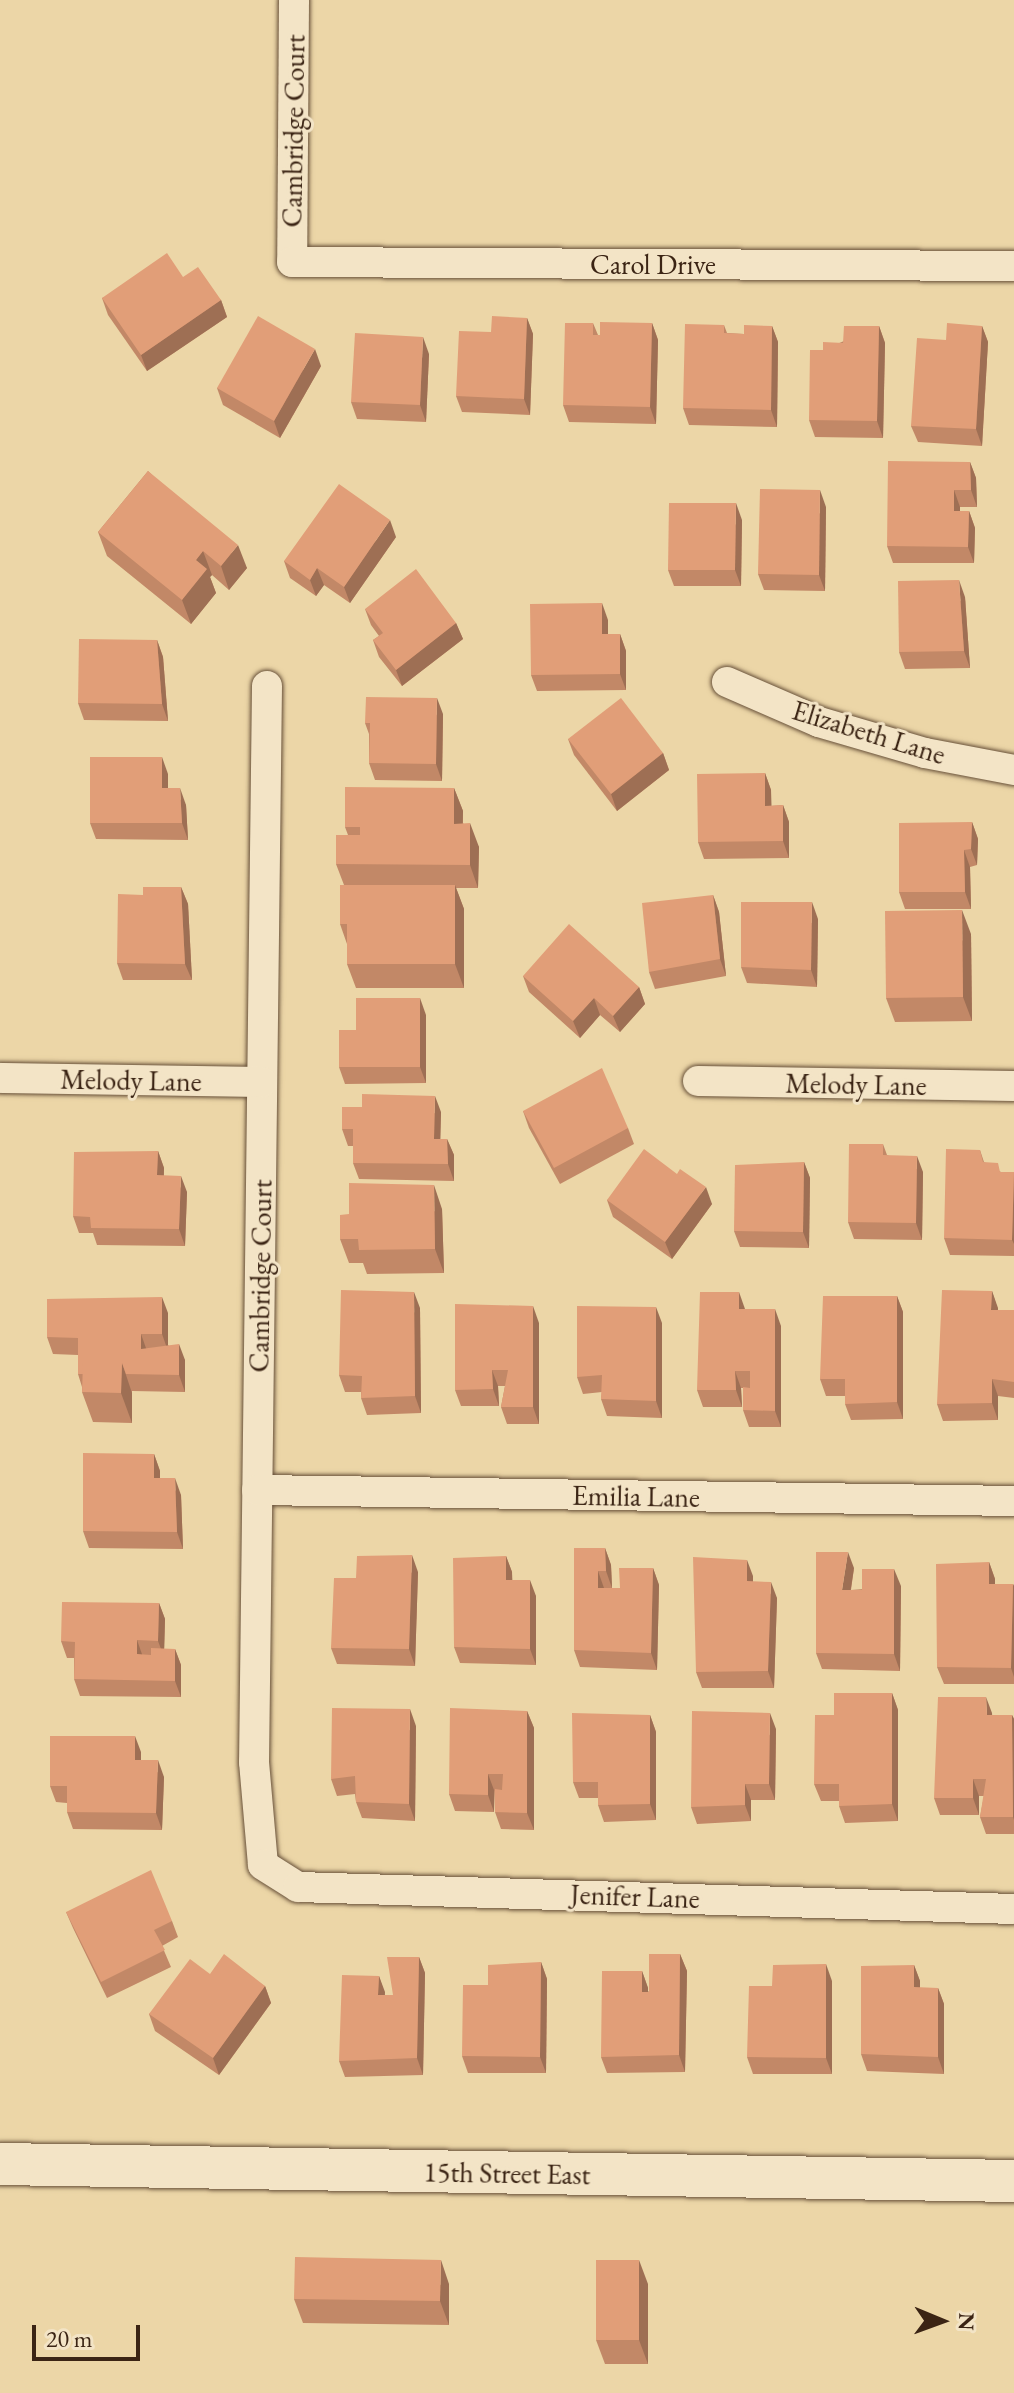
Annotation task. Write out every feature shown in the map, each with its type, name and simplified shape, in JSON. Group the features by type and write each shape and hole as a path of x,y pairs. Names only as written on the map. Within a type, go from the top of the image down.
{"street":[{"name":"Cambridge Court","path":"292,262 294,0"},
{"name":"Carol Drive","path":"292,262 1014,266"},
{"name":"Elizabeth Lane","path":"727,682 819,722 925,753 1014,770"},
{"name":"Cambridge Court","path":"263,1865 254,1762 267,686"},
{"name":"Melody Lane","path":"0,1078 262,1082"},
{"name":"Melody Lane","path":"698,1081 1014,1086"},
{"name":"Emilia Lane","path":"257,1490 1014,1501"},
{"name":"Jenifer Lane","path":"263,1865 298,1887 1014,1909"},
{"name":"15th Street East","path":"0,2164 1014,2181"}],"building":[{"path":"167,253 183,277 198,267 221,300 141,355 102,298"},
{"path":"258,316 315,349 274,421 217,388"},
{"path":"492,316 527,318 524,399 456,396 459,331 491,332"},
{"path":"600,322 652,323 650,407 563,405 565,323 593,323 593,335 600,335"},
{"path":"947,323 982,326 976,429 911,426 917,338 946,340"},
{"path":"685,324 724,325 724,333 744,334 744,325 772,326 771,410 683,408"},
{"path":"844,326 879,326 877,421 809,420 810,350 823,350 823,342 843,343"},
{"path":"355,333 423,337 420,405 351,402"},
{"path":"888,461 970,462 971,490 954,490 954,511 969,511 968,547 887,546"},
{"path":"148,471 238,545 221,566 203,551 196,560 207,569 182,600 98,532"},
{"path":"339,484 390,520 344,587 317,568 310,580 284,561"},
{"path":"760,489 820,490 819,575 758,574"},
{"path":"669,503 736,503 735,570 668,570"},
{"path":"416,569 456,623 396,670 373,640 383,633 365,609"},
{"path":"959,580 964,651 899,652 898,581"},
{"path":"602,603 602,634 620,634 620,674 531,675 530,604"},
{"path":"79,639 157,640 162,704 78,703"},
{"path":"366,697 437,698 436,764 369,763 370,723 365,723"},
{"path":"621,698 663,753 611,794 568,739"},
{"path":"90,757 162,757 162,788 180,788 182,823 90,823"},
{"path":"765,773 765,806 783,805 783,841 698,842 697,774"},
{"path":"345,787 454,788 454,824 470,823 470,865 336,864 336,835 360,835 360,827 345,827"},
{"path":"972,822 971,849 964,850 965,892 899,892 899,823"},
{"path":"340,885 455,885 455,964 347,964 347,924 340,924"},
{"path":"143,887 181,887 185,964 117,963 118,894 143,895"},
{"path":"713,895 720,959 649,972 642,903"},
{"path":"741,902 812,902 811,970 741,967"},
{"path":"962,910 963,997 886,998 885,911"},
{"path":"569,924 639,987 613,1016 594,998 573,1021 523,976"},
{"path":"356,998 420,998 420,1067 339,1067 339,1030 356,1030"},
{"path":"602,1068 628,1128 554,1168 523,1111"},
{"path":"362,1094 435,1096 434,1139 447,1139 448,1164 353,1163 353,1129 342,1129 342,1107 362,1107"},
{"path":"849,1144 883,1144 883,1155 917,1156 916,1223 848,1222"},
{"path":"644,1149 677,1174 680,1169 706,1187 665,1242 607,1200"},
{"path":"946,1149 980,1150 983,1162 998,1163 1000,1172 1014,1172 1012,1240 944,1238"},
{"path":"158,1151 157,1175 181,1176 179,1229 91,1228 90,1217 73,1216 74,1152"},
{"path":"804,1162 803,1232 734,1231 735,1165"},
{"path":"349,1183 434,1185 435,1249 359,1250 358,1239 340,1239 340,1215 349,1214"},
{"path":"341,1290 414,1292 415,1396 361,1398 362,1376 339,1375"},
{"path":"942,1290 992,1291 991,1310 1014,1310 1014,1382 992,1379 992,1403 937,1404"},
{"path":"700,1292 739,1292 739,1309 775,1309 775,1411 743,1410 743,1387 750,1388 750,1371 735,1371 736,1390 697,1390"},
{"path":"823,1296 897,1296 897,1402 845,1404 845,1379 820,1379"},
{"path":"162,1297 162,1334 141,1334 141,1349 179,1344 179,1375 126,1374 122,1363 83,1363 83,1374 78,1374 78,1338 47,1337 47,1299"},
{"path":"455,1304 533,1306 533,1407 501,1407 508,1370 492,1370 493,1389 455,1390"},
{"path":"577,1306 656,1307 656,1401 601,1399 602,1375 577,1377"},
{"path":"83,1363 122,1363 121,1393 82,1392"},
{"path":"83,1453 154,1454 154,1478 175,1478 177,1532 83,1531"},
{"path":"574,1548 605,1548 606,1571 598,1571 598,1588 620,1588 619,1568 653,1568 651,1653 574,1650"},
{"path":"816,1552 848,1552 842,1590 862,1590 862,1569 894,1569 894,1654 816,1653"},
{"path":"412,1555 409,1649 331,1648 334,1578 356,1578 357,1556"},
{"path":"506,1556 506,1580 530,1580 530,1649 454,1647 453,1558"},
{"path":"693,1557 747,1560 747,1581 771,1582 768,1671 696,1672"},
{"path":"989,1562 989,1584 1013,1584 1011,1668 937,1667 936,1564"},
{"path":"62,1602 159,1603 158,1641 137,1640 137,1654 151,1655 151,1648 175,1649 175,1681 74,1679 75,1642 61,1641"},
{"path":"834,1693 892,1693 892,1804 839,1806 839,1784 814,1784 815,1715 834,1715"},
{"path":"938,1697 986,1697 987,1715 1012,1715 1013,1817 980,1817 986,1779 973,1779 973,1798 934,1798"},
{"path":"332,1708 410,1709 409,1804 356,1802 355,1776 331,1779"},
{"path":"450,1708 527,1711 527,1813 495,1812 495,1789 502,1790 503,1774 488,1774 488,1795 449,1794"},
{"path":"692,1711 770,1713 769,1784 745,1784 745,1805 691,1807"},
{"path":"572,1713 650,1715 650,1804 598,1805 598,1782 573,1782"},
{"path":"50,1736 135,1736 135,1760 158,1760 156,1813 67,1812 67,1786 50,1786"},
{"path":"151,1870 172,1921 154,1930 165,1950 101,1982 66,1912"},
{"path":"224,1954 265,1986 213,2058 149,2014 190,1959 210,1974"},
{"path":"649,1954 680,1954 679,2055 601,2057 602,1971 642,1971 642,1992 649,1992"},
{"path":"387,1957 419,1957 417,2058 339,2061 342,1975 379,1976 378,1995 393,1995"},
{"path":"541,1962 540,2057 462,2056 463,1985 488,1985 488,1965"},
{"path":"826,1964 826,2058 747,2057 749,1986 772,1986 773,1965"},
{"path":"914,1965 914,1987 938,1988 938,2057 861,2054 861,1966"},
{"path":"295,2257 441,2260 440,2301 294,2299"},
{"path":"596,2260 639,2260 639,2340 596,2340"}]}
